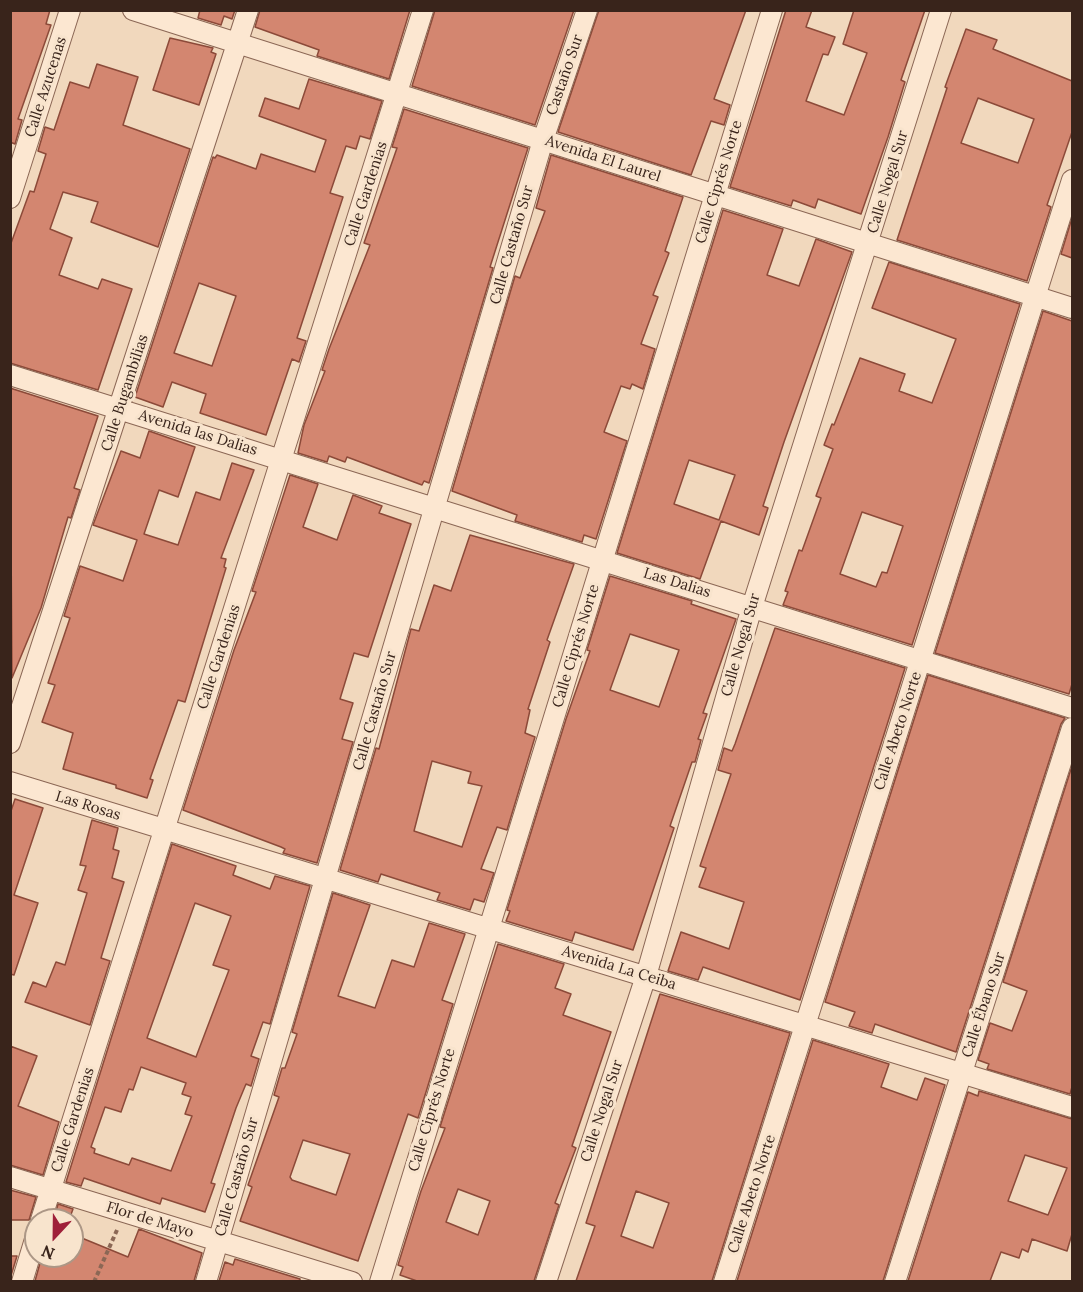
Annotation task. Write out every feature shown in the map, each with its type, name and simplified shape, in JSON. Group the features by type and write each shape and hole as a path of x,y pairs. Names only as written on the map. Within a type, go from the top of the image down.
{"street":[{"name":"Calle Azucenas","path":"10,198 70,10"},
{"name":"Avenida El Laurel","path":"133,10 1072,308"},
{"name":"Calle Bugambilias","path":"10,743 239,44 248,10"},
{"name":"Calle Gardenias","path":"45,1208 423,10"},
{"name":"Castaño Sur","path":"543,140 587,10"},
{"name":"Calle Ciprés Norte","path":"380,1281 772,10"},
{"name":"Calle Nogal Sur","path":"546,1281 646,976 752,607 941,10"},
{"name":"Calle Castaño Sur","path":"206,1281 543,140"},
{"name":"Calle Abeto Norte","path":"724,1281 1072,180"},
{"name":"Avenida las Dalias","path":"10,375 281,459"},
{"name":"Las Dalias","path":"281,459 1072,708"},
{"name":"Calle Ébano Sur","path":"895,1281 1072,728"},
{"name":"Las Rosas","path":"10,782 165,830"},
{"name":"Avenida La Ceiba","path":"165,830 1072,1107"},
{"name":"Flor de Mayo","path":"10,1177 352,1281"}],"path":[{"path":"94,1281 124,1212"}],"building":[{"path":"10,10 50,10 46,24 51,25 18,119 22,120 15,144 10,142"},
{"path":"200,10 235,10 232,19 224,16 221,25 198,18"},
{"path":"260,10 410,10 389,79 317,56 319,50 255,27"},
{"path":"435,10 574,10 535,125 412,86"},
{"path":"599,10 746,10 714,99 730,105 724,125 711,121 691,175 558,132"},
{"path":"786,10 812,10 806,27 835,37 828,55 823,54 806,101 844,115 867,53 843,44 854,10 925,10 901,80 905,82 888,137 861,214 818,199 815,208 793,200 791,206 730,187"},
{"path":"966,29 997,40 993,49 1072,81 1072,132 1047,205 1051,207 1027,281 897,240 947,88 945,87","holes":["978,98 1034,119 1018,163 961,143"]},
{"path":"170,38 213,48 211,52 216,54 199,105 153,90"},
{"path":"97,64 138,77 123,125 190,149 158,247 91,222 98,202 63,192 50,229 72,238 59,275 98,289 102,279 132,289 98,390 10,363 10,246 30,191 34,192 46,154 38,151 45,127 54,130 70,82 89,88"},
{"path":"309,79 382,101 370,139 360,136 356,149 346,146 330,193 343,197 297,338 306,341 299,362 292,359 266,435 200,413 206,394 172,382 163,407 135,397 213,157 217,155 256,169 261,154 315,172 326,140 259,116 265,98 299,109","holes":["199,283 236,296 212,366 174,353"]},
{"path":"404,109 528,148 490,267 493,268 429,483 424,481 422,485 347,457 345,462 329,456 327,462 298,453 304,425 325,371 322,370 329,349 370,245 364,243 397,148 392,147"},
{"path":"551,155 683,197 665,251 669,253 653,295 658,297 641,344 655,349 643,389 632,384 630,389 621,386 604,432 627,441 596,539 584,535 582,542 515,521 517,515 452,491 515,276 520,278 545,211 536,208"},
{"path":"723,210 783,229 767,275 799,286 816,239 852,252 784,442 763,506 768,508 759,535 721,521 700,579 617,553","holes":["689,460 735,475 719,520 674,504"]},
{"path":"1072,218 1072,258 1061,254"},
{"path":"889,262 1020,304 912,645 783,605 788,592 785,591 799,550 802,551 821,498 816,496 833,449 824,445 860,358 905,374 899,391 932,403 956,339 872,308","holes":["862,512 903,526 887,573 882,572 876,587 840,574"]},
{"path":"1043,311 1072,321 1072,684 1069,694 935,653"},
{"path":"10,388 98,416 74,488 80,490 71,518 68,517 41,608 12,678"},
{"path":"149,431 195,447 178,497 159,490 144,534 178,545 196,492 220,500 232,463 254,470 221,558 226,559 224,567 226,568 185,702 178,700 150,779 153,780 147,798 116,788 116,785 63,769 73,733 42,722 55,685 48,683 70,618 64,616 80,566 123,581 137,540 93,525 121,451 140,458"},
{"path":"290,475 318,484 303,527 337,540 353,495 382,506 379,513 411,524 368,657 354,653 340,699 353,703 342,739 353,742 317,863 283,853 285,849 281,847 183,810 234,650 256,592 252,591"},
{"path":"470,535 574,564 547,640 550,642 528,709 530,710 525,733 535,737 507,830 497,827 481,869 494,873 484,902 474,899 470,910 437,900 440,893 381,874 378,882 340,870 376,748 379,749 411,629 419,631 434,585 451,591","holes":["432,761 471,772 468,783 482,786 462,847 414,831"]},
{"path":"610,576 692,601 691,604 736,619 703,713 707,714 698,739 701,740 695,762 692,762 670,826 674,828 633,950 575,932 572,941 506,921 510,911 507,910 566,719 590,651 587,650","holes":["630,634 679,650 659,707 610,690"]},
{"path":"775,628 905,668 800,1000 703,967 698,980 668,971 681,932 729,949 744,902 699,887 706,868 700,866 731,774 718,770 724,748 732,751 735,744"},
{"path":"928,675 1065,718 1061,724 956,1052 875,1024 872,1033 849,1026 855,1012 825,1002"},
{"path":"1072,766 1072,1087 1070,1094 987,1069 989,1064 978,1060 990,1023 1012,1031 1027,991 1003,982"},
{"path":"15,799 43,808 14,895 38,903 14,975 10,974 10,814"},
{"path":"92,820 118,828 113,849 119,851 112,878 124,882 101,958 110,961 90,1025 25,1002 33,982 46,987 56,962 65,965 87,893 78,890 86,866 80,865"},
{"path":"172,844 236,866 233,875 270,889 275,876 310,886 270,1024 263,1022 251,1056 259,1059 251,1086 246,1084 236,1108 211,1183 215,1184 205,1212 162,1198 160,1204 84,1178 81,1186 66,1182","holes":["195,903 231,916 213,965 229,970 196,1057 147,1038","141,1067 186,1083 182,1094 191,1097 185,1114 192,1116 171,1171 132,1158 129,1165 94,1153 95,1149 91,1147 105,1107 121,1112 129,1089 133,1090"]},
{"path":"333,893 370,905 338,996 375,1008 392,960 414,967 429,923 465,934 442,1000 453,1004 418,1118 408,1114 358,1261 240,1221 252,1187 248,1185 279,1097 274,1095 282,1068 285,1068 297,1034 292,1032","holes":["303,1140 350,1154 336,1195 292,1180 290,1177"]},
{"path":"498,944 564,964 555,988 571,994 563,1015 611,1032 572,1146 576,1148 555,1203 559,1205 534,1281 417,1281 400,1275 403,1267 398,1265 421,1191 445,1128 440,1127","holes":["458,1189 490,1201 478,1235 446,1222"]},
{"path":"660,994 790,1033 712,1281 576,1281 595,1226 586,1223","holes":["636,1191 669,1203 653,1248 621,1236"]},
{"path":"813,1040 889,1064 881,1087 917,1100 925,1078 945,1085 883,1281 737,1281"},
{"path":"10,1046 37,1056 18,1106 59,1122 43,1175 10,1165"},
{"path":"979,1091 1072,1119 1072,1234 1067,1251 1032,1239 1028,1252 1022,1249 1019,1258 1001,1252 990,1281 908,1281 968,1092 978,1096","holes":["1025,1155 1067,1168 1048,1215 1008,1201"]},
{"path":"10,1190 36,1197 33,1208 24,1208 24,1220 10,1220"},
{"path":"58,1204 70,1208 57,1208"},
{"path":"139,1229 202,1253 194,1281 35,1281 39,1268 84,1268 84,1239 128,1257"},
{"path":"10,1256 17,1256 10,1279"},
{"path":"235,1259 300,1279 300,1281 219,1281 225,1262 233,1265"}]}
